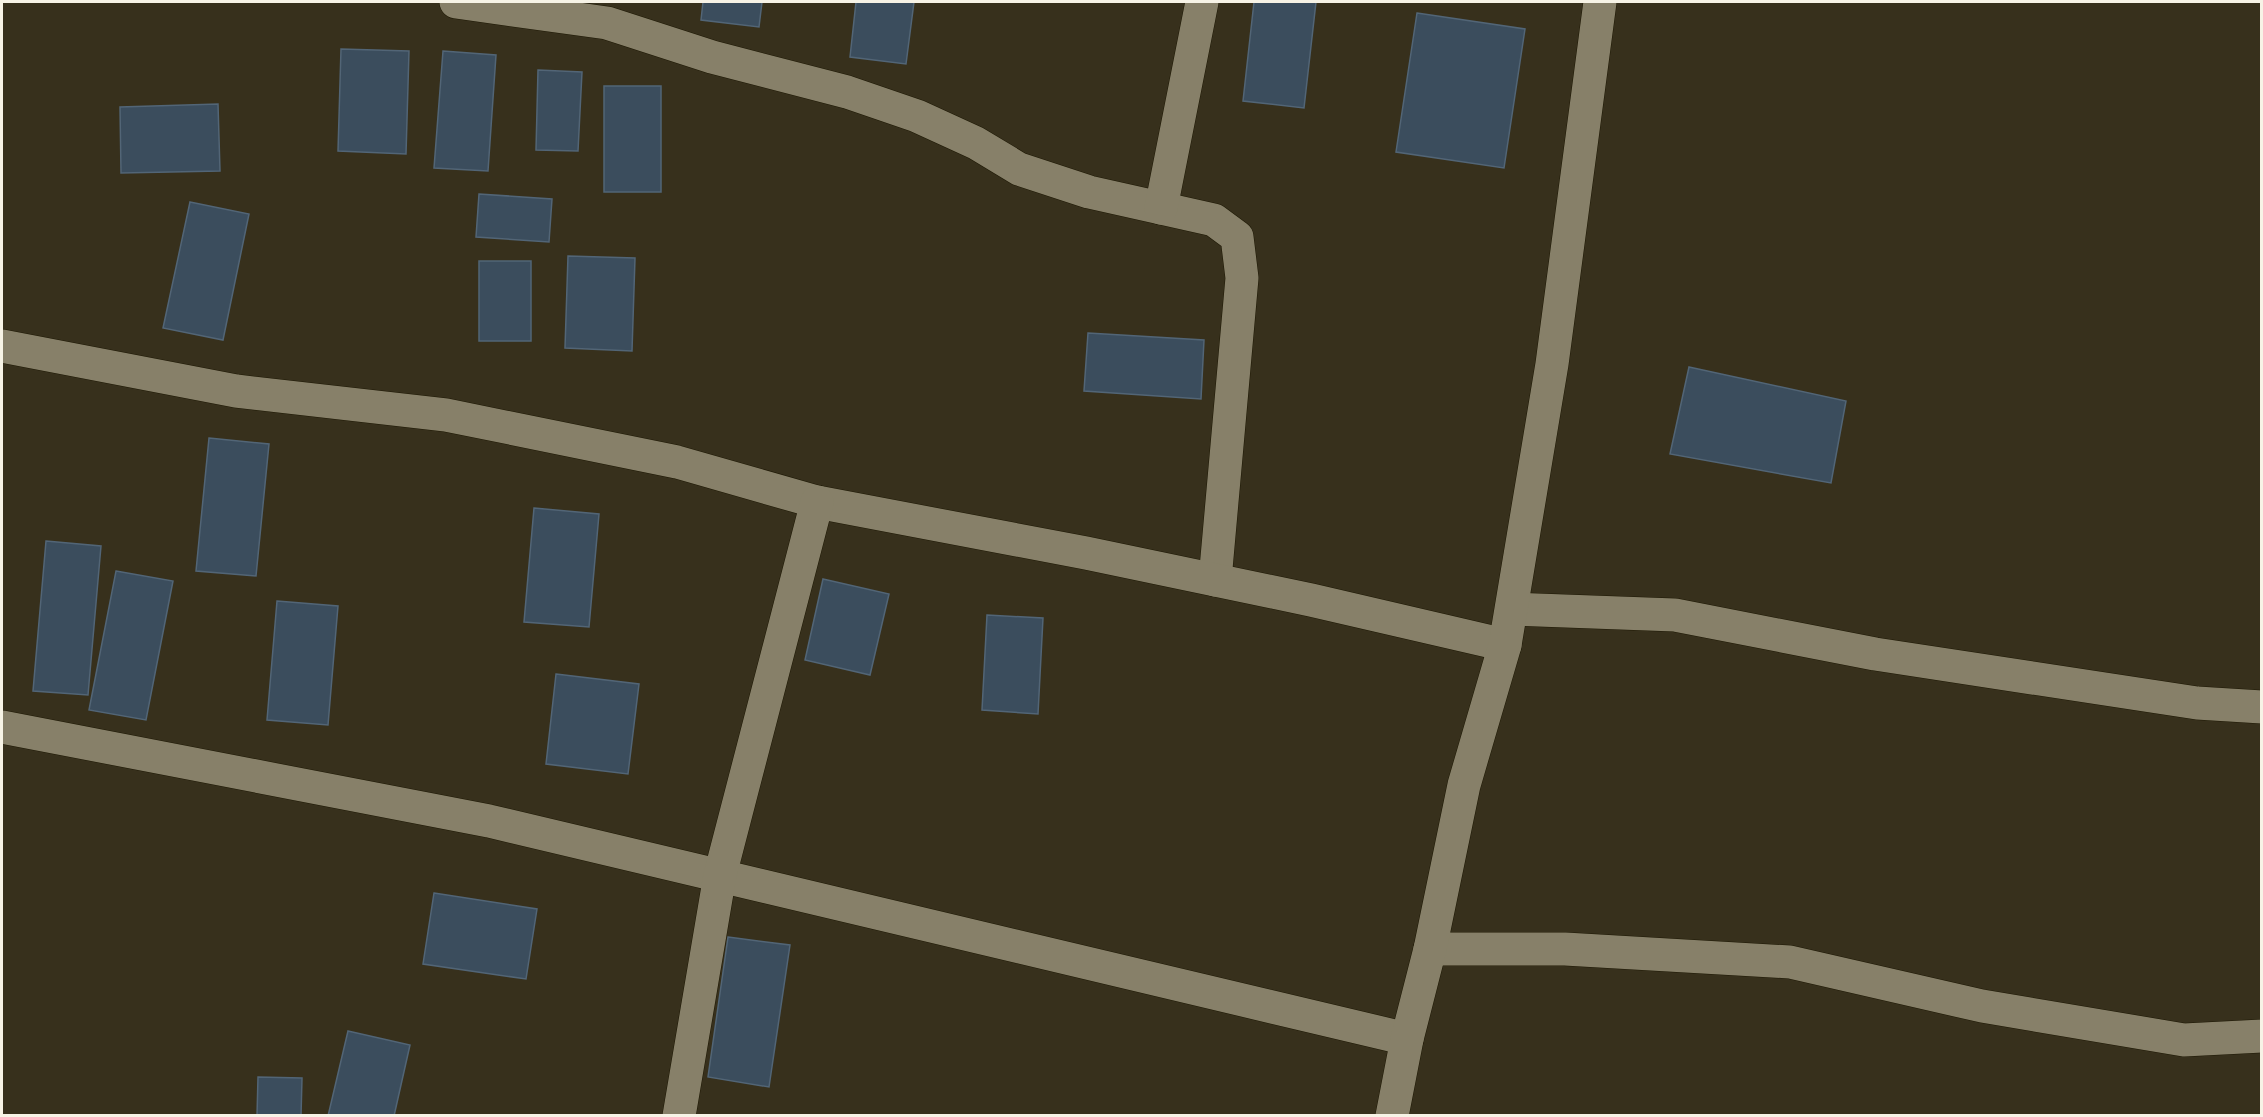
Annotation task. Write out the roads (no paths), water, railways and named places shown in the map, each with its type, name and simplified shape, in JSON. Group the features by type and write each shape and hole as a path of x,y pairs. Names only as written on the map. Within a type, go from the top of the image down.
{"street":[{"path":"456,2 609,12 712,57 847,92 917,116 976,143 1019,169 1089,192 1214,220 1237,237 1242,278 1215,580"},
{"path":"1161,208 1202,2"},
{"path":"1392,1116 1464,785 1505,645 1512,609 1552,364 1600,2"},
{"path":"2,346 236,391 446,415 677,462 817,502 1086,553 1505,645"},
{"path":"679,1116 720,875 817,502"},
{"path":"1512,609 1675,615 1875,654 2197,703 2262,707"},
{"path":"2,727 489,820 1407,1039"},
{"path":"1430,949 1565,949 1790,962 1982,1006 2184,1040 2262,1036"}]}
